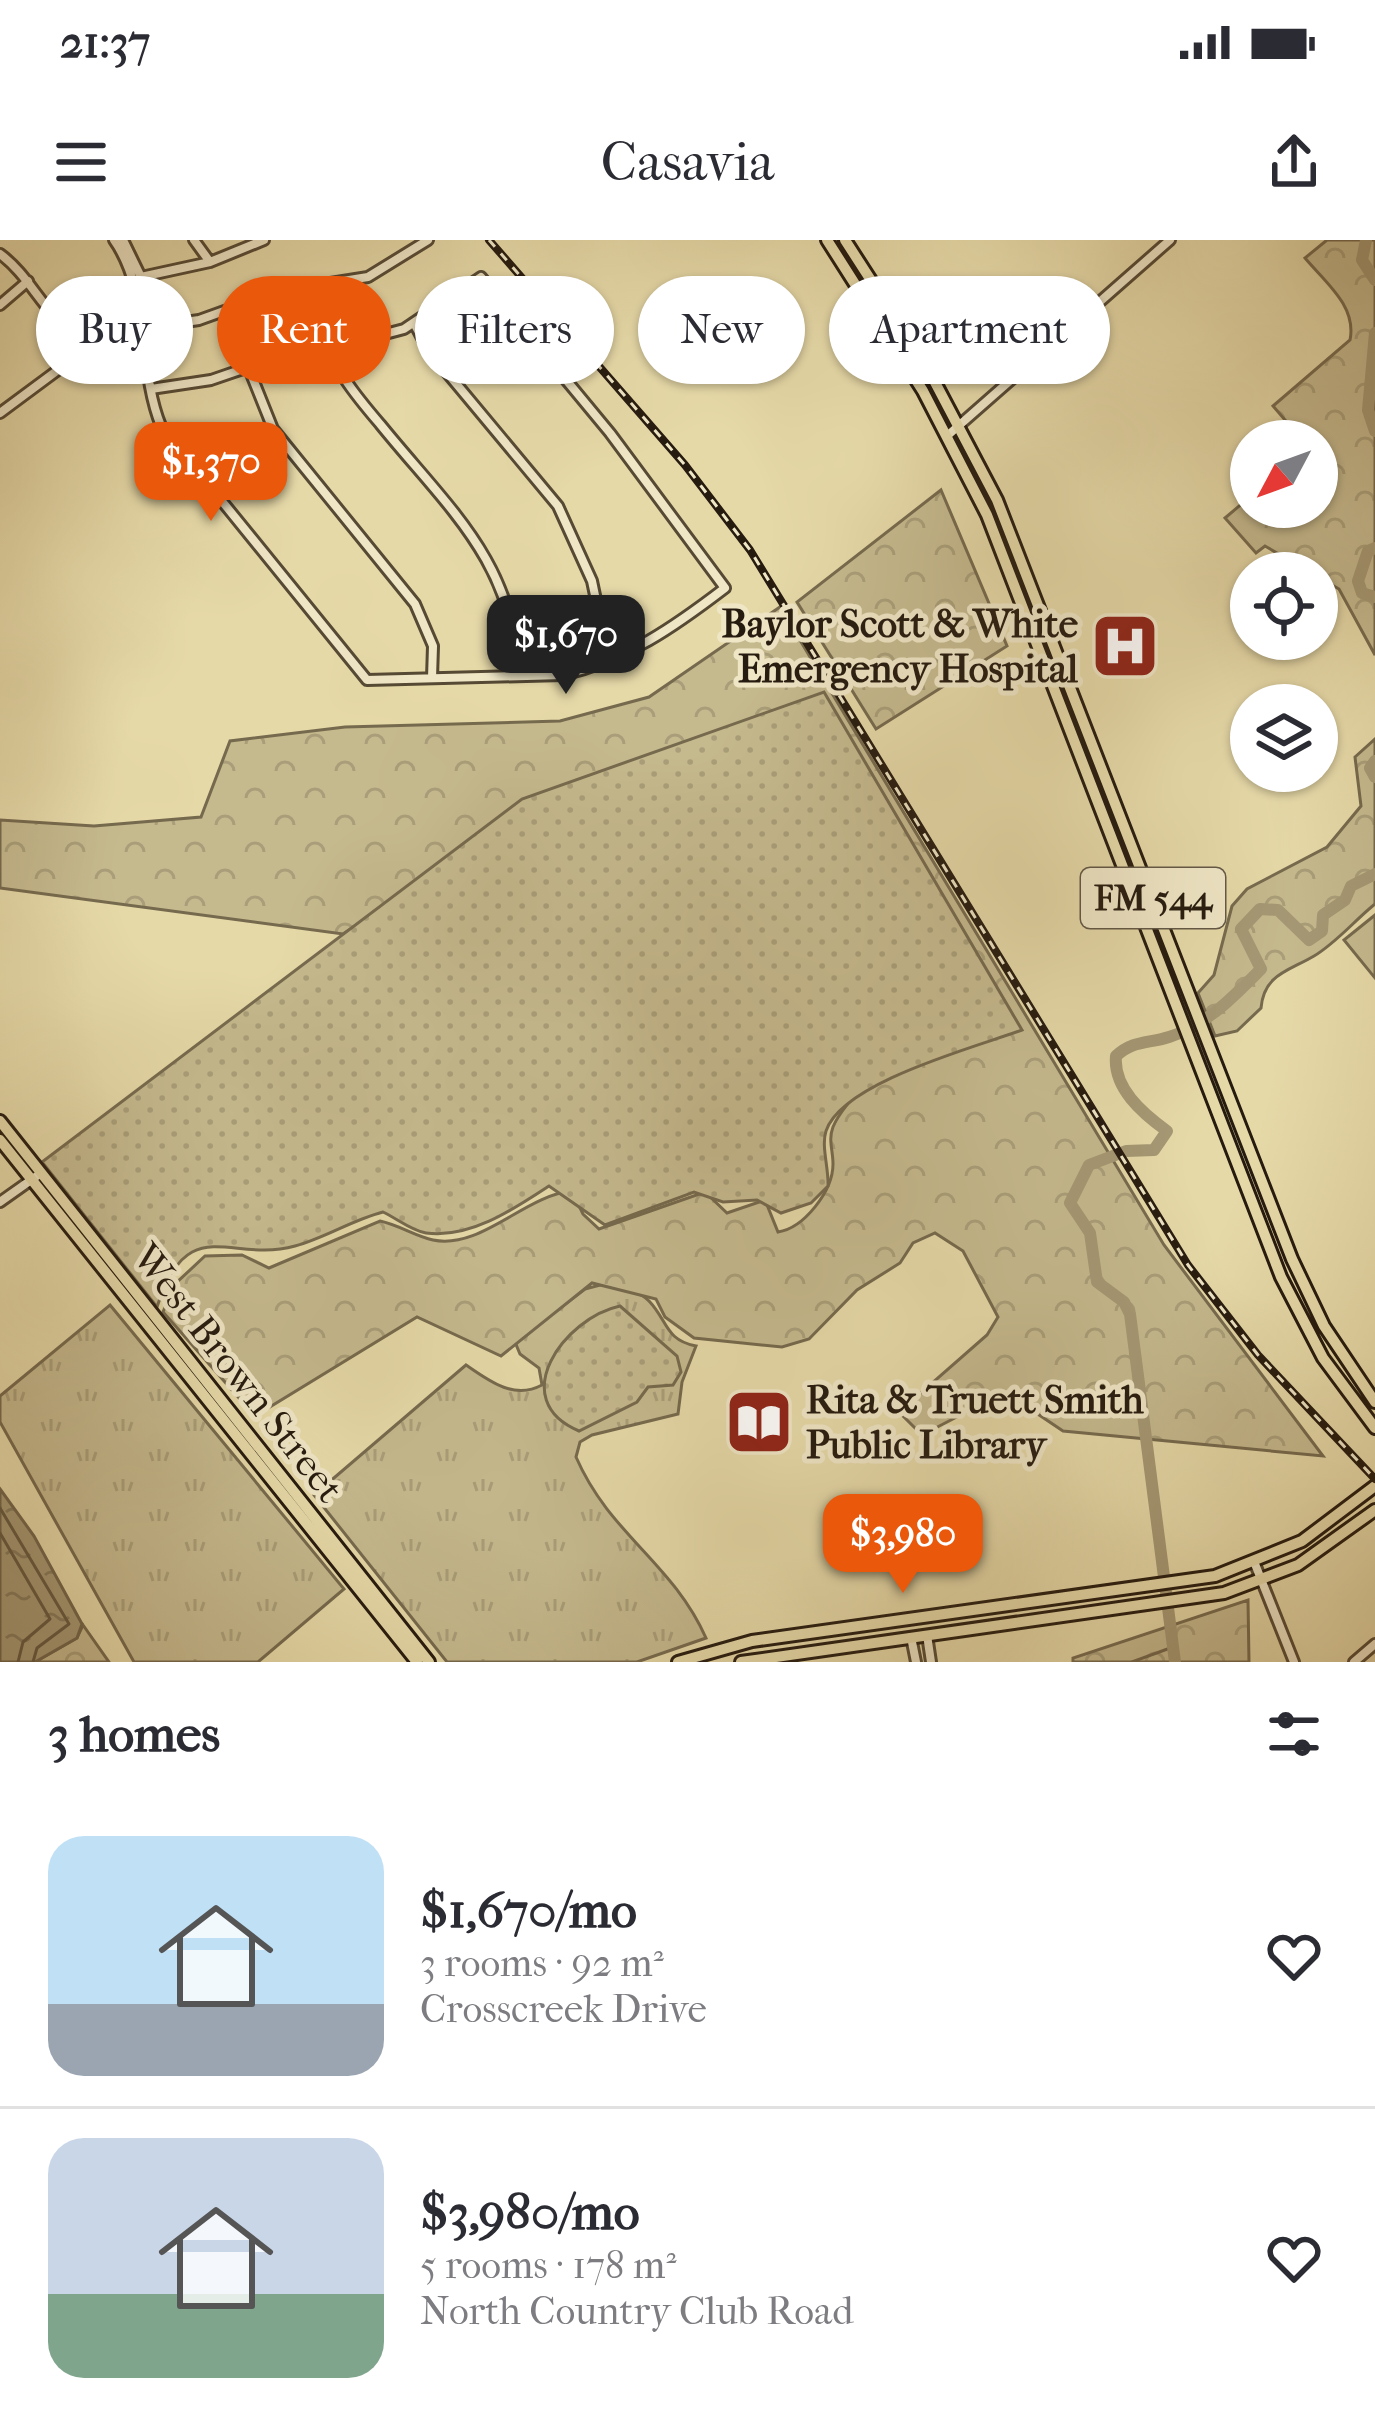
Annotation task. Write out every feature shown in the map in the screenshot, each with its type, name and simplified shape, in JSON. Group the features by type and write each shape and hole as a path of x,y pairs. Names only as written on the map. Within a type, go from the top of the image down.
{"main road":[{"name":"FM 544","path":"827,240 947,436 1019,591 1259,1222 1310,1334 1375,1428"},
{"name":"FM 544","path":"845,240 960,427 1031,579 1276,1216 1316,1310 1375,1402"},
{"path":"1083,756 1097,751"},
{"name":"West Brown Street","path":"0,1121 36,1176 417,1662"},
{"name":"West Brown Street","path":"0,1140 36,1176 429,1662"},
{"path":"1259,1222 1276,1216"},
{"path":"678,1662 723,1647 1194,1580 1255,1564 1325,1527 1375,1486"},
{"path":"741,1662 1192,1598 1262,1582 1313,1557 1375,1510"},
{"path":"920,1617 927,1635"},
{"path":"911,1637 920,1617"},
{"path":"400,1641 429,1662"},
{"path":"723,1647 727,1662"}],"street":[{"path":"118,240 140,276"},
{"path":"118,240 131,276"},
{"path":"194,240 210,262"},
{"path":"146,276 210,262 264,240"},
{"path":"947,436 1170,240"},
{"path":"363,276 385,270 423,242"},
{"path":"0,254 36,292"},
{"path":"150,384 161,426 176,448 367,680 563,675 609,662 660,638 725,588 610,433 481,277 414,323 391,329"},
{"path":"0,305 28,280"},
{"path":"414,323 429,351 558,506 592,581 609,662"},
{"path":"151,388 217,375"},
{"path":"0,413 39,384"},
{"path":"255,384 273,429 416,604 433,646 432,678"},
{"path":"347,384 491,564 511,610 518,676"},
{"path":"0,1202 36,1176"},
{"path":"1255,1564 1294,1662"},
{"path":"927,1635 931,1662"},
{"path":"911,1637 916,1662"},
{"path":"1354,1662 1375,1644"}],"green space":[{"path":"1327,240 1375,240 1375,655 1338,588 1338,552 1275,552 1265,546 1255,552 1234,528 1338,528 1338,420 1285,420 1273,406 1350,340 1344,305 1305,258"},
{"path":"941,490 1007,646 876,729 797,602"},
{"path":"780,607 1164,1245 1323,1456 1063,1431 1005,1392 922,1435 899,1412 987,1335 998,1317 963,1251 935,1233 913,1243 900,1263 857,1290 809,1339 782,1347 694,1338 665,1317 656,1299 592,1283 501,1356 417,1317 255,1416 163,1312 175,1284 205,1256 242,1255 269,1268 380,1221 433,1240 451,1241 572,1191 583,1214 599,1229 705,1192 727,1213 765,1200 778,1232 788,1229 807,1216 822,1196 832,1175 833,1127 874,1075 418,884 343,934 0,888 0,820 94,826 201,817 230,741 345,727 560,721 649,697"},
{"path":"824,692 1022,1030 913,1068 837,1113 824,1144 828,1186 811,1203 781,1213 757,1200 723,1202 694,1192 605,1225 549,1186 491,1220 442,1234 421,1232 383,1212 295,1246 197,1250 182,1259 169,1277 157,1307 42,1162 522,799"},
{"path":"1375,739 1375,904 1322,951 1272,981 1261,1008 1237,1031 1215,1036 1198,993 1214,975 1232,906 1247,889 1327,847 1361,806 1355,757"},
{"path":"1375,915 1375,978 1344,940"},
{"path":"604,1284 645,1297 678,1339 696,1346 682,1382 678,1414 592,1435 580,1442 576,1457 606,1508 676,1589 706,1638 637,1662 447,1662 314,1495 466,1365 512,1389 542,1385 539,1368 520,1354 515,1342 585,1289"},
{"path":"110,1305 344,1589 258,1662 134,1662 0,1422 0,1396"},
{"path":"620,1306 677,1356 681,1372 673,1385 648,1387 637,1402 579,1431 557,1417 546,1400 551,1361 580,1326"},
{"path":"1248,1600 1249,1662 1073,1662 1073,1658"},
{"path":"83,1625 109,1662 35,1662 77,1638"}],"water":[{"path":"0,1489 34,1536 82,1624 77,1638 35,1662 0,1662"}],"waterway":[{"path":"1366,240 1362,260 1375,280"},
{"path":"1375,333 1368,410 1375,431"},
{"path":"1375,548 1368,551 1358,581 1362,593 1375,597"},
{"path":"1375,761 1370,768 1375,777"},
{"path":"1175,1662 1130,1314 1124,1302 1097,1282 1090,1233 1070,1203 1089,1165 1126,1151 1154,1150 1167,1131 1124,1089 1116,1056 1195,1026 1261,969 1241,929 1260,909 1278,910 1309,940 1322,931 1323,915 1345,900 1351,886 1375,874"},
{"path":"1132,1662 1173,1647"}],"railway":[{"path":"489,240 685,465 750,550 1188,1265 1258,1355 1375,1479"}],"place":[{"name":"Baylor Scott & White Emergency Hospital","path":"1125,646"},
{"name":"Rita & Truett Smith Public Library","path":"759,1422"}]}
